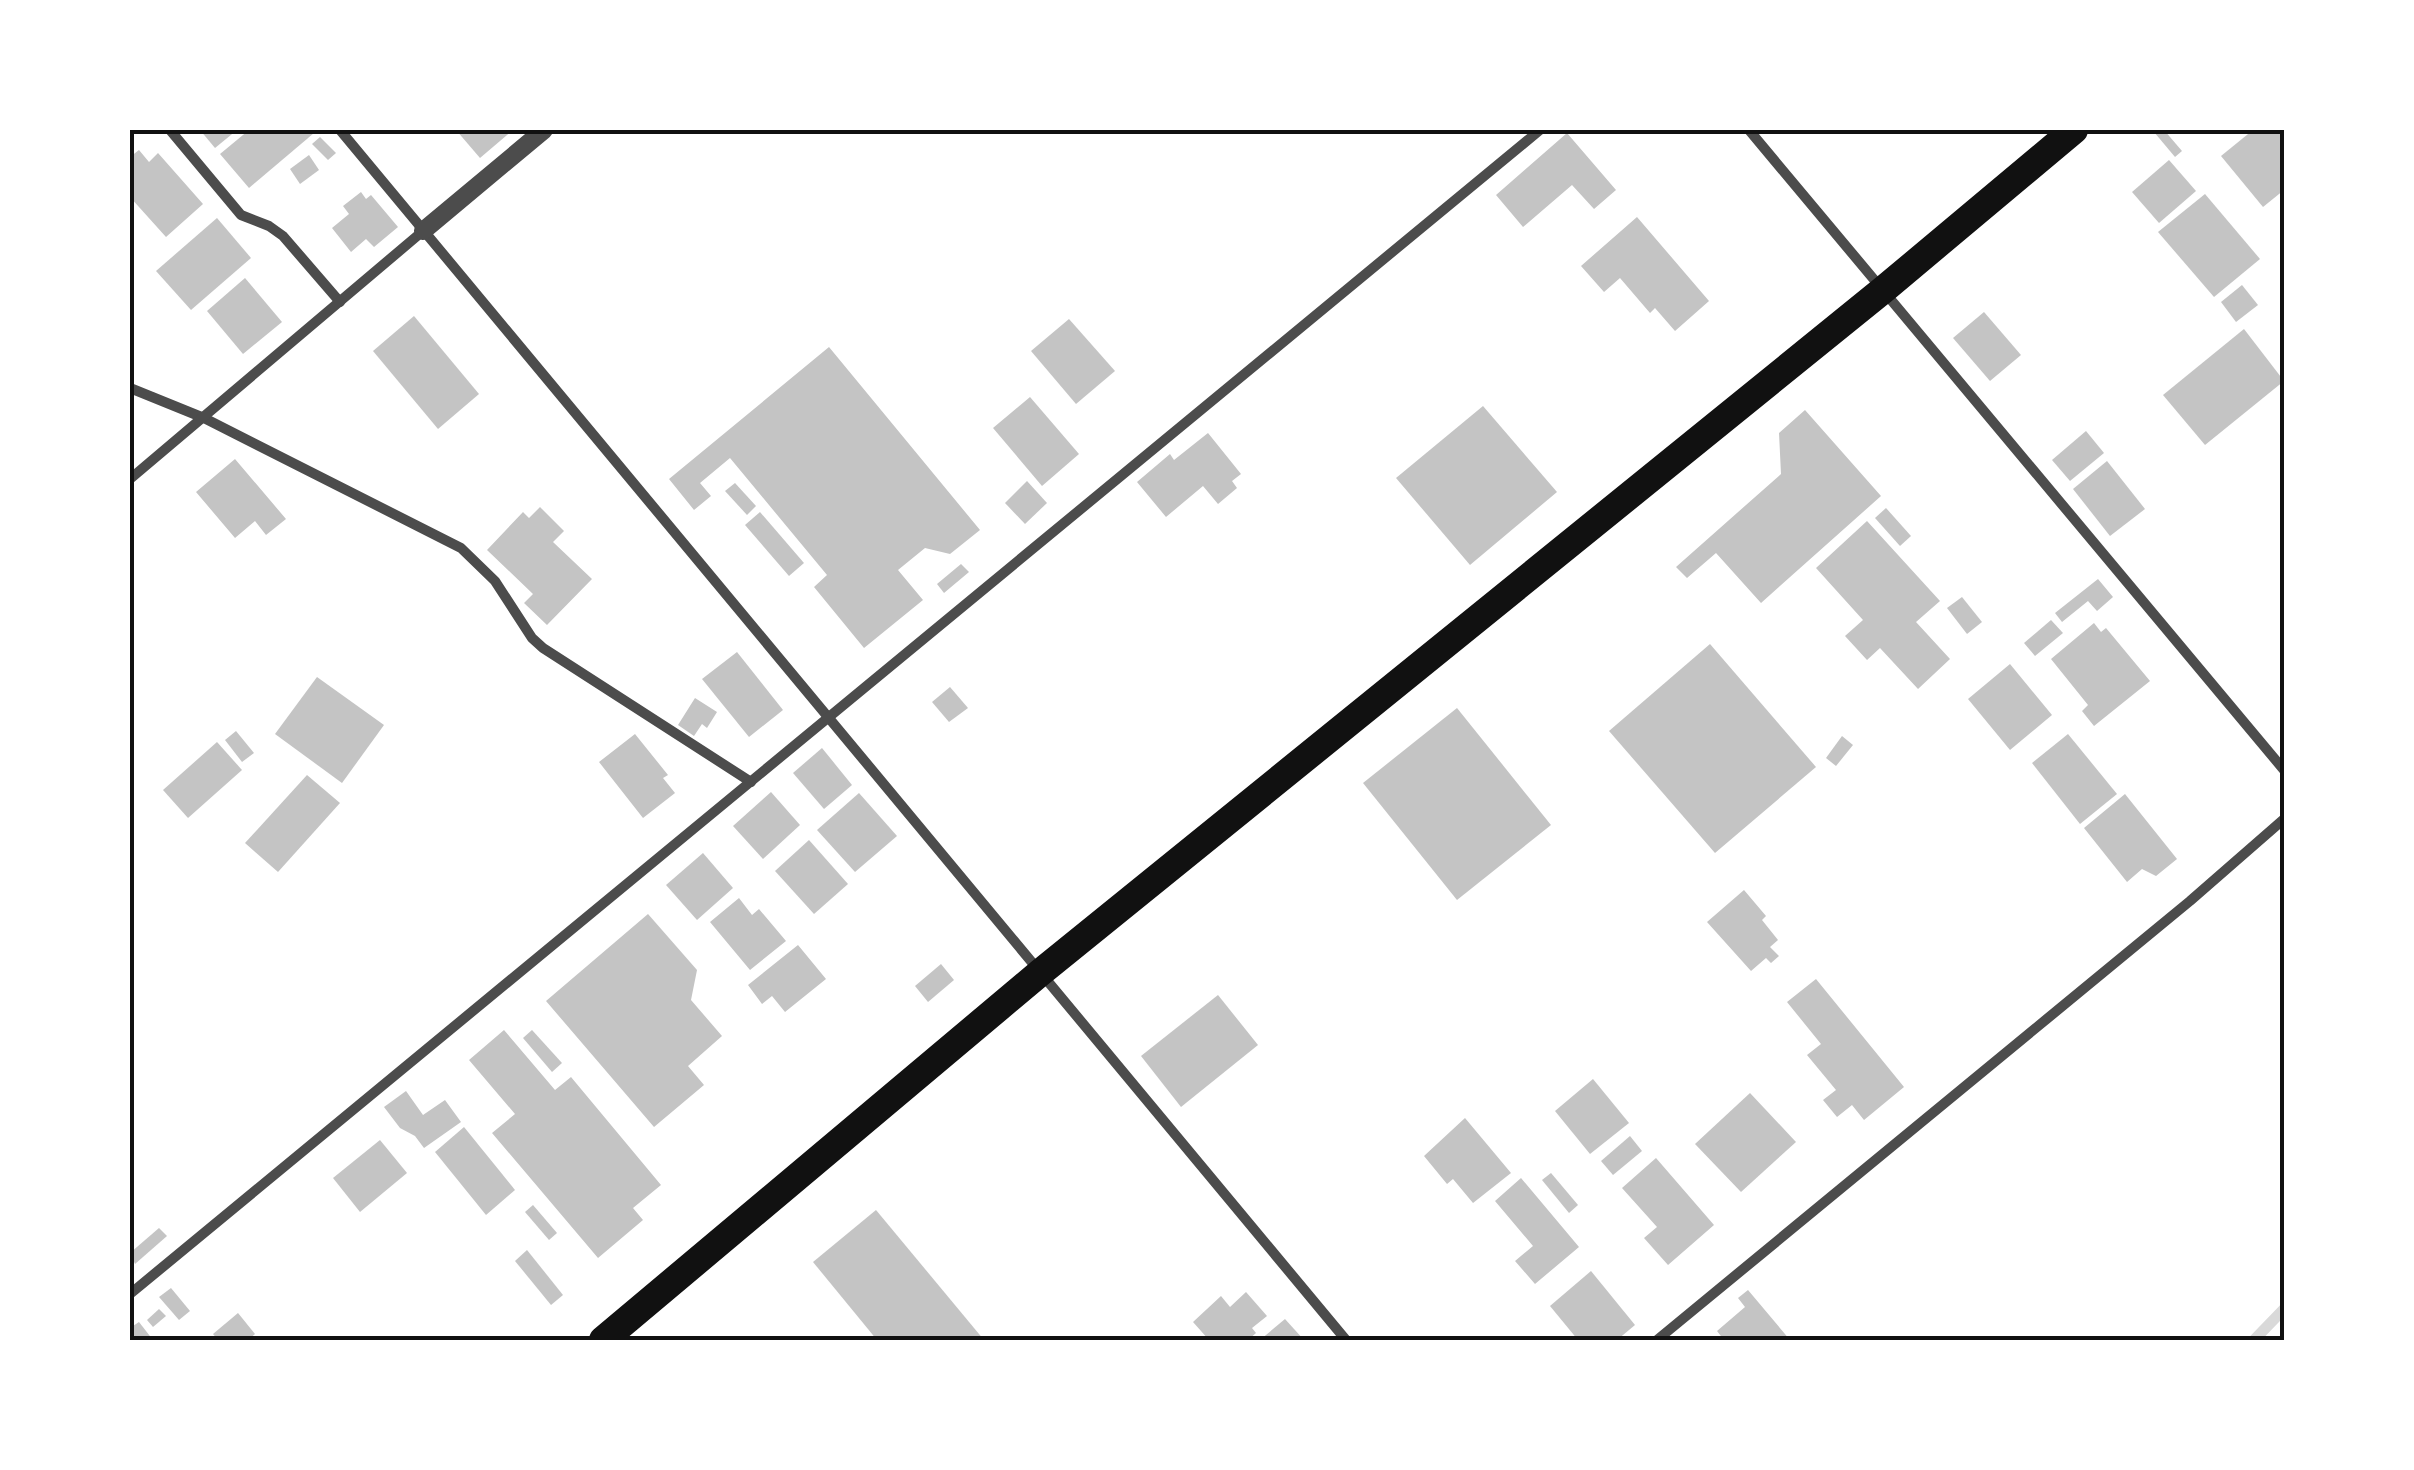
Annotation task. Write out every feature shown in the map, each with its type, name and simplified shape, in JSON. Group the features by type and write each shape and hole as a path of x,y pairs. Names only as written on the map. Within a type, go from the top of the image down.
{"highway":[{"path":"604,1340 1041,972 2074,130"}],"street":[{"path":"170,130 241,216 283,236 340,302"},
{"path":"340,130 1346,1340"},
{"path":"130,479 544,130"},
{"path":"130,1294 1540,130"},
{"path":"1750,130 2284,770"},
{"path":"130,388 204,418 461,548 495,580 532,638 543,648 752,782"},
{"path":"1656,1340 2284,819"}],"building":[{"path":"200,130 237,130 215,148"},
{"path":"249,130 314,133 249,188 220,154"},
{"path":"456,130 513,130 480,158"},
{"path":"2156,130 2164,130 2182,151 2175,157"},
{"path":"2253,130 2284,130 2284,190 2263,207 2221,156"},
{"path":"1567,133 1616,190 1594,209 1572,185 1523,227 1496,195"},
{"path":"320,137 336,153 328,160 312,144"},
{"path":"139,150 149,162 158,153 203,204 166,237 130,197 130,157"},
{"path":"309,155 319,170 300,184 290,169"},
{"path":"2169,160 2196,191 2159,223 2132,192"},
{"path":"361,192 366,199 371,195 398,227 374,247 366,239 351,252 332,228 349,214 343,206"},
{"path":"2205,194 2260,259 2214,297 2158,232"},
{"path":"1637,217 1709,301 1675,331 1655,308 1650,313 1620,278 1604,292 1581,266"},
{"path":"217,218 251,258 191,310 156,271"},
{"path":"245,278 282,322 243,354 207,311"},
{"path":"2242,285 2258,305 2236,322 2221,302"},
{"path":"1984,312 2021,355 1990,381 1953,338"},
{"path":"414,316 479,394 438,429 373,351"},
{"path":"1069,319 1115,371 1076,404 1031,351"},
{"path":"2244,329 2284,381 2205,445 2163,395"},
{"path":"829,347 980,530 950,554 925,548 898,570 923,600 864,648 814,587 827,575 730,458 700,483 711,496 694,510 669,479"},
{"path":"1030,397 1079,454 1042,486 993,428"},
{"path":"1483,406 1557,492 1470,565 1396,478"},
{"path":"1805,410 1881,496 1761,603 1716,553 1687,578 1676,567 1781,474 1779,433"},
{"path":"2086,431 2104,453 2070,481 2052,460"},
{"path":"1208,433 1241,474 1232,481 1237,488 1218,504 1203,486 1166,517 1137,482 1170,454 1174,460"},
{"path":"235,459 286,519 266,535 255,521 235,538 196,492"},
{"path":"2107,461 2145,509 2110,536 2073,489"},
{"path":"1027,481 1047,503 1025,524 1005,503"},
{"path":"735,483 756,506 747,515 725,491"},
{"path":"540,507 564,531 553,542 592,579 547,625 524,603 533,594 487,550 523,512 529,518"},
{"path":"1886,508 1911,536 1900,546 1875,518"},
{"path":"760,512 804,563 789,576 745,525"},
{"path":"1867,521 1940,601 1916,622 1950,659 1918,689 1880,648 1867,660 1845,636 1863,620 1816,568"},
{"path":"961,564 969,572 944,593 937,584"},
{"path":"2098,579 2113,597 2097,611 2088,601 2062,622 2055,613"},
{"path":"1962,597 1982,622 1967,634 1947,608"},
{"path":"2051,620 2063,633 2035,656 2024,643"},
{"path":"2094,623 2101,632 2106,628 2150,681 2094,726 2082,711 2088,705 2051,659"},
{"path":"1710,644 1816,767 1715,853 1609,731"},
{"path":"737,652 783,710 749,737 702,679"},
{"path":"2010,664 2052,715 2010,750 1968,699"},
{"path":"317,677 384,725 342,783 275,734"},
{"path":"950,687 968,708 949,722 932,702"},
{"path":"695,698 717,712 707,728 702,724 694,736 678,725"},
{"path":"1457,708 1551,825 1457,900 1363,783"},
{"path":"236,731 254,753 242,762 225,740"},
{"path":"635,734 668,775 663,778 675,793 643,818 599,762"},
{"path":"2068,734 2117,794 2080,824 2032,763"},
{"path":"1842,736 1853,745 1836,766 1826,758"},
{"path":"217,742 242,770 188,818 163,790"},
{"path":"822,748 852,785 824,809 793,773"},
{"path":"307,775 340,803 278,872 245,843"},
{"path":"771,792 800,825 763,859 733,826"},
{"path":"859,793 897,836 855,872 817,830"},
{"path":"2125,794 2177,859 2156,876 2142,869 2127,882 2084,828"},
{"path":"809,840 848,884 814,914 775,871"},
{"path":"703,853 733,888 697,920 666,885"},
{"path":"1744,890 1766,916 1762,920 1778,940 1770,947 1779,956 1771,963 1766,958 1751,971 1707,922"},
{"path":"739,898 752,915 759,909 786,941 750,970 710,922"},
{"path":"648,914 697,970 691,1000 722,1036 688,1066 704,1085 654,1127 546,1001"},
{"path":"798,945 826,979 785,1012 772,996 762,1004 748,985"},
{"path":"941,964 954,980 928,1002 915,986"},
{"path":"1816,979 1904,1087 1864,1120 1852,1105 1837,1117 1823,1100 1836,1090 1807,1055 1821,1044 1787,1002"},
{"path":"1218,995 1258,1045 1181,1107 1141,1056"},
{"path":"504,1030 555,1090 571,1077 661,1185 633,1208 643,1220 598,1258 492,1133 515,1114 469,1060"},
{"path":"532,1030 562,1063 552,1072 523,1038"},
{"path":"1593,1079 1629,1123 1590,1154 1555,1111"},
{"path":"406,1091 423,1115 445,1100 461,1122 424,1148 415,1136 400,1128 384,1107"},
{"path":"1750,1093 1796,1142 1741,1192 1695,1144"},
{"path":"1465,1118 1511,1173 1473,1203 1453,1179 1447,1184 1424,1156"},
{"path":"464,1127 515,1190 486,1215 435,1152"},
{"path":"1630,1136 1642,1151 1613,1175 1601,1161"},
{"path":"380,1140 407,1173 360,1212 333,1178"},
{"path":"1656,1158 1714,1225 1668,1265 1644,1238 1657,1227 1622,1188"},
{"path":"1551,1173 1578,1205 1569,1213 1542,1180"},
{"path":"1521,1178 1579,1247 1535,1284 1515,1261 1533,1246 1495,1201"},
{"path":"533,1205 557,1233 549,1240 525,1212"},
{"path":"876,1210 984,1340 877,1340 813,1262"},
{"path":"159,1228 167,1236 135,1264 130,1253"},
{"path":"527,1250 563,1295 551,1305 515,1261"},
{"path":"1591,1271 1635,1325 1617,1340 1578,1340 1550,1306"},
{"path":"171,1288 190,1311 179,1320 159,1297"},
{"path":"1748,1290 1790,1340 1724,1340 1717,1331 1745,1307 1738,1298"},
{"path":"1246,1292 1267,1316 1252,1328 1256,1333 1248,1340 1209,1340 1193,1322 1221,1296 1230,1307"},
{"path":"159,1309 166,1316 153,1327 147,1320"},
{"path":"238,1313 255,1334 248,1340 218,1340 213,1334"},
{"path":"1285,1319 1304,1340 1260,1340"},
{"path":"139,1322 153,1340 130,1340 130,1328"}],"waterway":[{"path":"2254,1340 2284,1309"}]}
